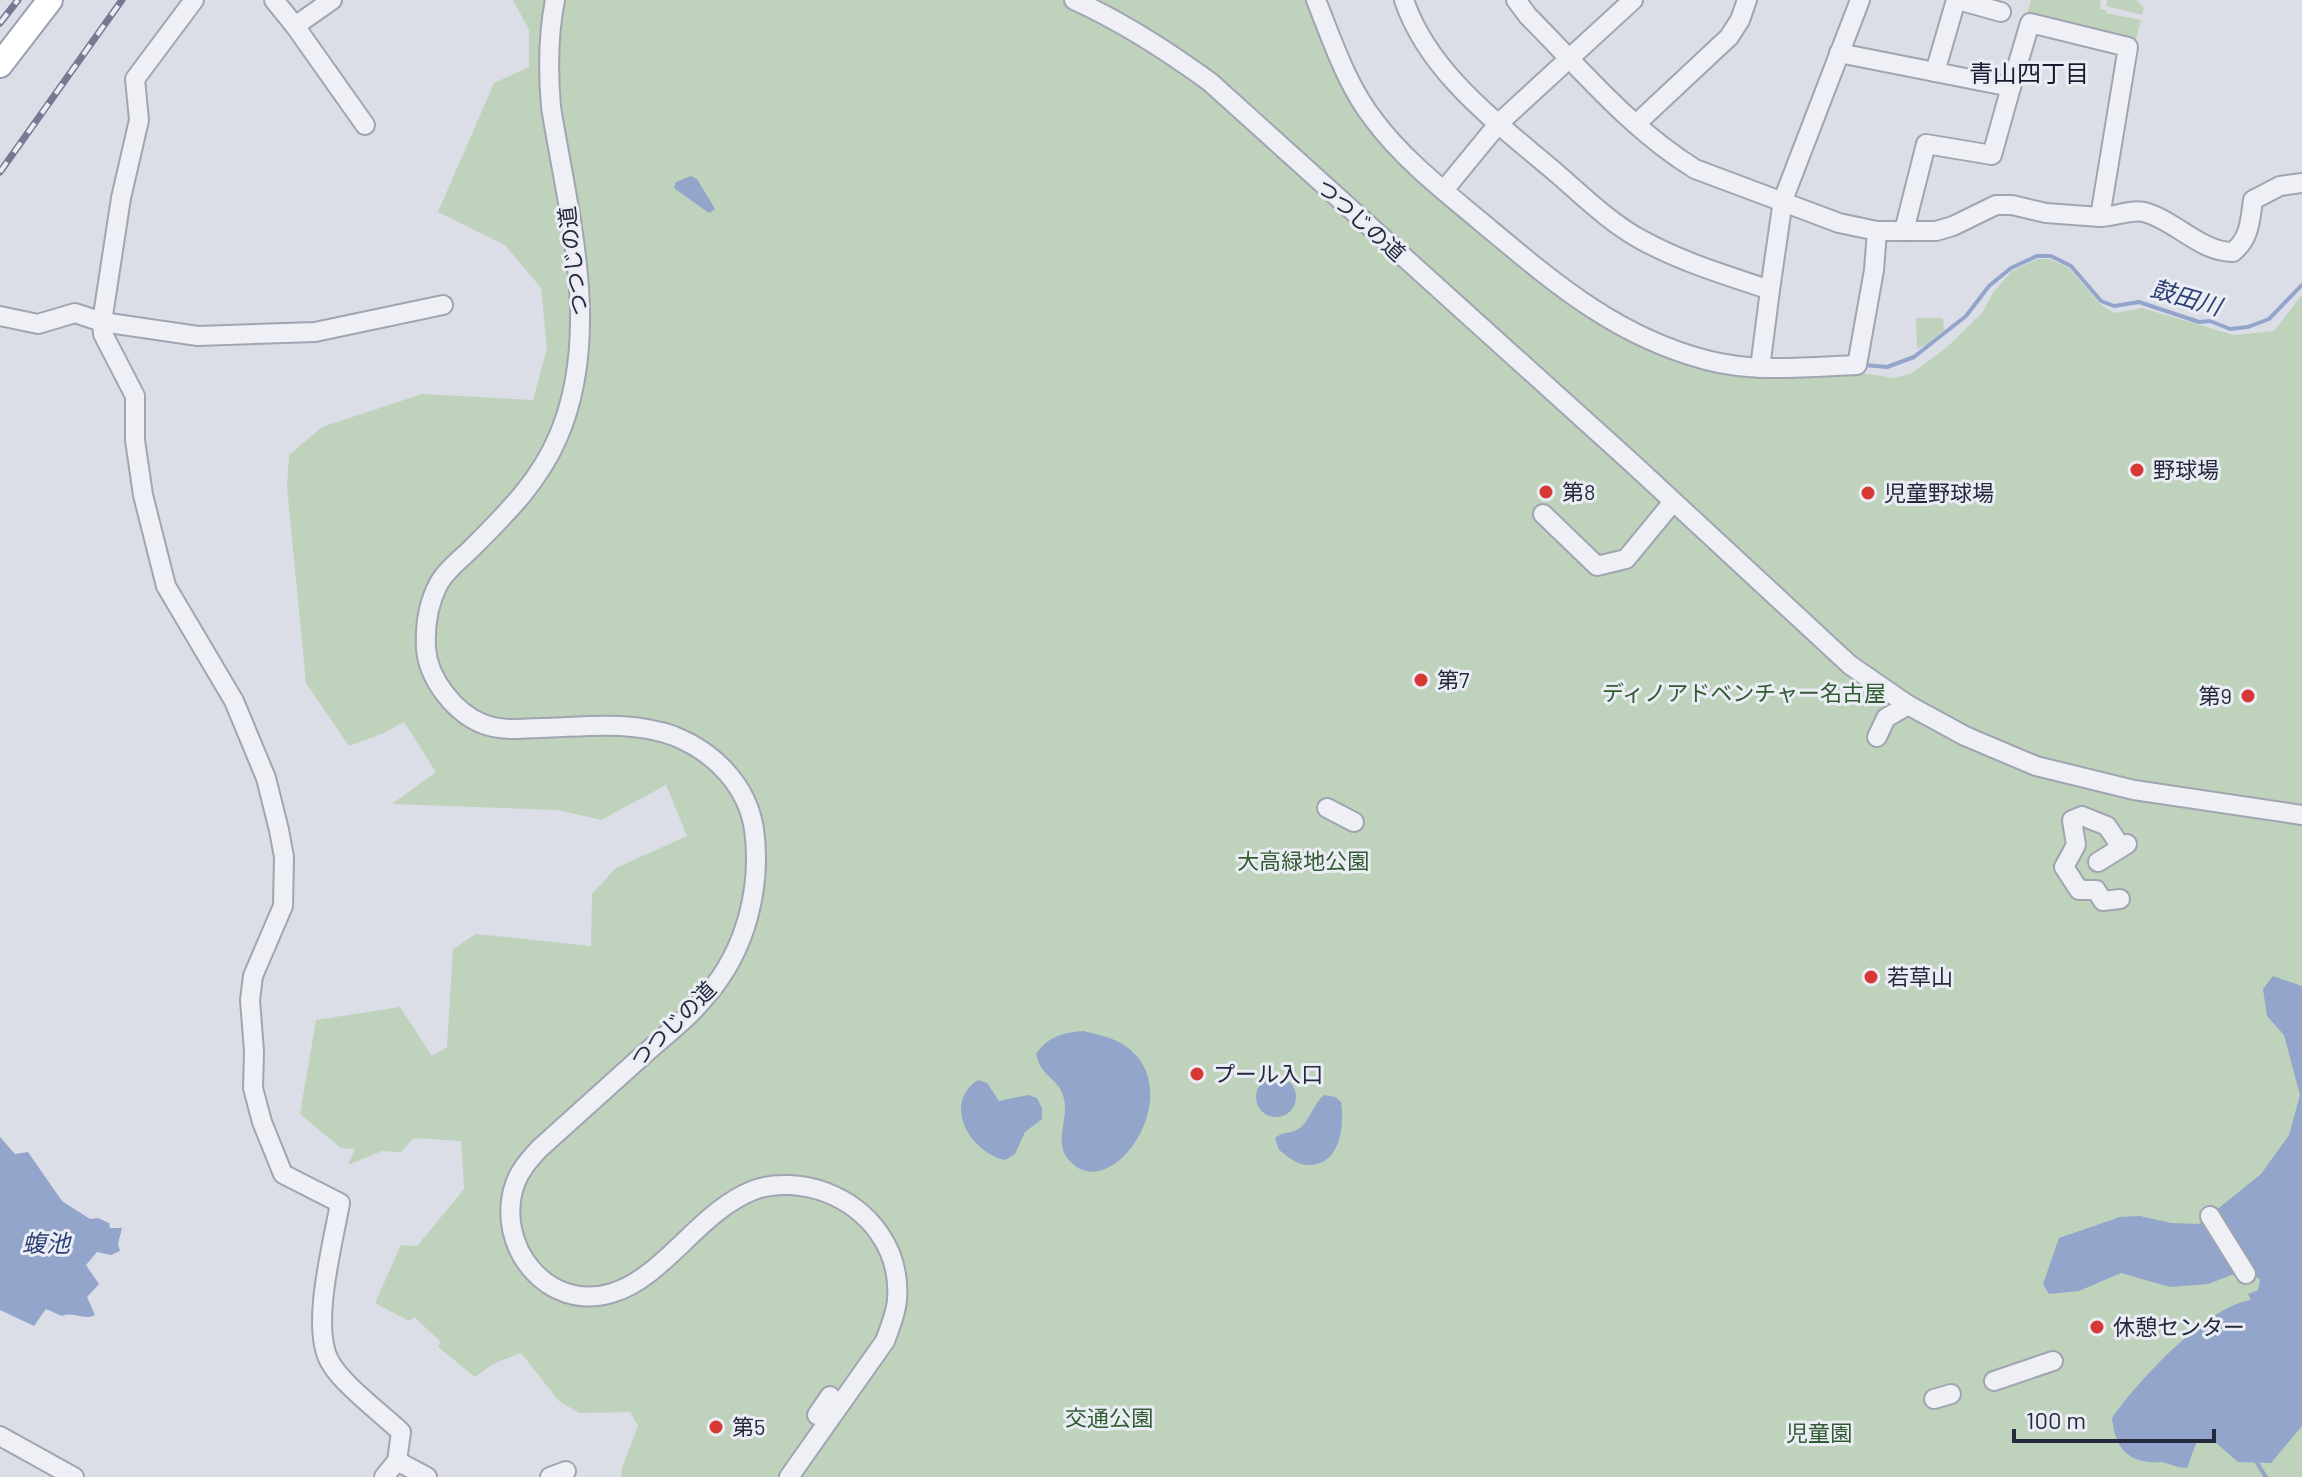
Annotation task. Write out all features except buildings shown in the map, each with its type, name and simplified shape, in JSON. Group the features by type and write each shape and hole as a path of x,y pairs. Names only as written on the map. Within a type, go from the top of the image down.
{"main road":[{"path":"0,65 50,0"}],"street":[{"path":"194,0 135,79 139,120 121,198 102,322 103,334 135,396 135,440 143,495 166,586 234,701 266,778 279,830 284,857 283,906 253,976 250,1000 253,1088 283,1174 340,1203 321,1322 323,1343 330,1363 343,1379 401,1432 397,1461 384,1477"},
{"path":"274,0 365,125"},
{"path":"295,26 332,0"},
{"name":"つつじの道","path":"555,0 551,20 549,80 581,300 574,380 558,437 541,469 524,494 439,583 427,623 426,650 430,666 443,691 459,710 481,723 501,729 600,724 642,728 673,736 701,750 727,772 742,792 752,817 756,873 751,911 741,938 717,982 696,1008 539,1149 523,1167 515,1184 510,1208 511,1228 527,1267 542,1281 556,1292 596,1297 633,1284 723,1206 754,1190 782,1184 810,1187 840,1198 867,1216 885,1241 895,1271 897,1300 890,1326 885,1341 789,1477"},
{"name":"つつじの道","path":"1074,0 1159,45 1210,82 1632,463 1850,665 1908,705 1965,736 2036,766 2134,790 2302,815"},
{"path":"1316,0 1351,81 1391,142 1555,283 1610,321 1653,343 1694,356 1760,368 1857,365 1874,270 1877,231"},
{"path":"1404,0 1421,37 1474,103 1601,211 1638,238 1691,263 1770,290"},
{"path":"1516,0 1659,145 1695,169 1839,223 1877,231 1919,232 1944,229 1996,205 2100,217 2140,211 2156,216 2217,251 2233,252 2247,236 2253,200 2280,186 2302,183"},
{"path":"1636,124 1729,37 1740,20 1747,0"},
{"path":"1760,368 1783,200 1860,0"},
{"path":"1935,72 1957,0 2001,12"},
{"path":"1444,190 1499,123 1629,1"},
{"path":"1904,231 1926,144 1992,155 2030,23 2128,47 2100,217"},
{"path":"1839,53 2011,87"},
{"path":"0,316 38,324 75,313 102,322 198,336 315,332 443,305"},
{"path":"1543,514 1597,566 1626,559 1673,502"},
{"path":"1877,737 1886,718 1908,705"},
{"path":"1327,808 1354,822"},
{"path":"2098,862 2124,846 2107,826 2082,816 2072,820 2076,845 2064,867 2079,890 2096,890 2103,901 2120,899"},
{"path":"2210,1216 2246,1274"},
{"path":"1994,1381 2053,1361"},
{"path":"817,1415 830,1396"},
{"path":"0,1436 74,1477"},
{"path":"397,1461 427,1477"}],"green space":[{"name":"大高緑地公園","path":"513,0 1311,0 1347,84 1502,247 1691,361 1857,372 1894,378 1912,373 1946,348 1982,313 1993,293 2012,271 2037,259 2050,259 2069,268 2100,304 2114,313 2142,308 2234,335 2274,331 2302,295 2302,1477 621,1477 638,1426 630,1412 579,1413 559,1401 521,1353 493,1364 475,1377 438,1347 441,1342 414,1317 409,1321 375,1303 401,1245 417,1246 464,1189 461,1141 414,1138 401,1152 382,1151 348,1165 355,1149 341,1148 300,1114 316,1020 400,1007 432,1056 447,1047 453,949 476,934 591,946 592,894 616,868 687,836 666,785 601,820 558,810 392,804 436,772 404,722 349,746 306,683 287,487 289,455 322,427 422,394 533,400 547,348 541,288 505,245 438,212 494,83 529,67 529,30"},
{"path":"2031,0 2101,0 2100,9 2106,10 2106,13 2141,20 2135,44 2026,18"},
{"path":"2107,0 2136,0 2144,8 2142,15 2106,6"},
{"path":"1916,318 1943,318 1944,330 1917,349"}],"water":[{"path":"691,176 697,179 715,209 709,213 674,188 676,182"},
{"path":"2273,976 2302,986 2302,1426 2271,1463 2238,1462 2214,1441 2197,1441 2187,1468 2140,1460 2126,1453 2118,1442 2112,1418 2138,1385 2174,1348 2214,1316 2233,1305 2251,1300 2248,1294 2258,1290 2260,1280 2252,1273 2237,1273 2208,1284 2170,1287 2121,1273 2079,1291 2049,1294 2043,1284 2059,1238 2120,1217 2140,1216 2171,1223 2199,1224 2261,1174 2289,1135 2300,1095 2284,1035 2267,1016 2263,989"},
{"path":"1084,1031 1119,1042 1141,1061 1150,1085 1148,1111 1139,1136 1124,1156 1105,1169 1086,1171 1068,1159 1064,1152 1065,1106 1062,1092 1042,1068 1036,1054 1045,1043 1057,1036"},
{"path":"1276,1077 1290,1083 1296,1097 1290,1111 1276,1117 1262,1111 1256,1097 1262,1083"},
{"path":"978,1080 987,1083 999,1101 1028,1095 1037,1098 1042,1108 1042,1119 1025,1132 1015,1154 1005,1160 981,1148 965,1126 961,1114 962,1102 967,1090"},
{"path":"1324,1095 1341,1102 1342,1122 1338,1143 1327,1159 1318,1164 1300,1164 1279,1150 1275,1138 1300,1128"},
{"name":"蝮池","path":"0,1137 15,1154 28,1152 62,1201 90,1219 98,1218 109,1223 110,1228 122,1228 118,1244 120,1251 111,1255 97,1252 86,1265 99,1284 87,1297 95,1315 62,1316 46,1309 34,1326 0,1310"}],"waterway":[{"name":"鼓田川","path":"1865,365 1887,367 1914,357 1966,316 1989,286 2011,268 2037,256 2051,256 2071,266 2101,301 2114,306 2139,302 2230,329 2248,327 2269,319 2302,285"},
{"path":"2257,1463 2266,1477"}],"railway":[{"path":"0,23 18,0"},
{"path":"0,172 122,0"}],"place":[{"name":"野球場","path":"2137,470"},
{"name":"第8","path":"1546,492"},
{"name":"児童野球場","path":"1868,493"},
{"name":"第7","path":"1421,680"},
{"name":"第9","path":"2248,696"},
{"name":"若草山","path":"1871,977"},
{"name":"プール入口","path":"1197,1074"},
{"name":"休憩センター","path":"2097,1327"},
{"name":"第5","path":"716,1427"}],"district":[{"name":"青山四丁目","path":"2029,74"}],"park label":[{"name":"ディノアドベンチャー名古屋","path":"1744,693"},
{"name":"交通公園","path":"1109,1418"},
{"name":"児童園","path":"1819,1433"}]}
